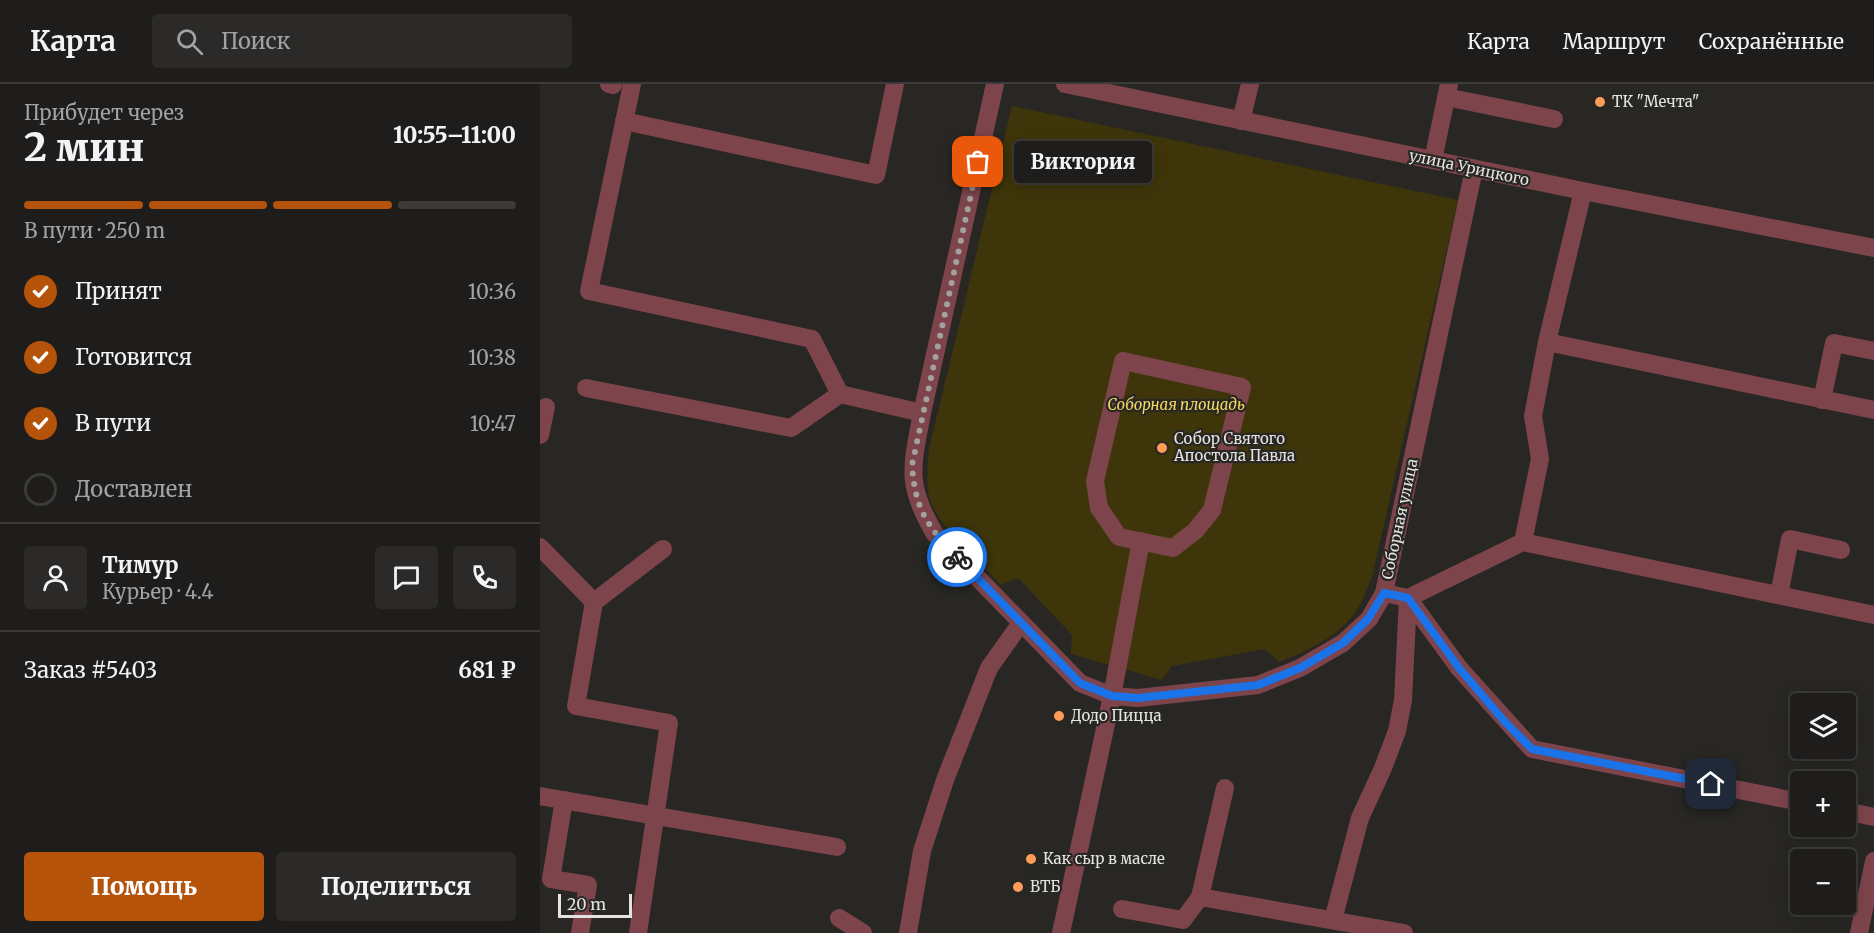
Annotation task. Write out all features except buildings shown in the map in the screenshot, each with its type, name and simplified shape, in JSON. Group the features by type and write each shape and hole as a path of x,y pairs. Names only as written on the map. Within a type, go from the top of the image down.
{"street":[{"path":"632,84 589,291 812,339 840,393 922,413"},
{"path":"624,121 876,175 895,84"},
{"path":"908,933 922,851 945,780 989,668 1021,623 934,534 921,511 914,486 912,465 995,84"},
{"name":"улица Урицкого","path":"1065,84 1474,169 1874,248"},
{"path":"1242,120 1250,84"},
{"path":"1433,160 1448,91 1554,119"},
{"name":"Соборная улица","path":"1021,623 1080,683 1112,696 1138,698 1258,685 1300,668 1343,643 1368,619 1384,593 1474,169"},
{"path":"1523,542 1540,459 1533,416 1547,342 1583,191"},
{"path":"1547,342 1874,410"},
{"path":"1822,400 1834,343 1874,351"},
{"path":"1124,361 1242,387 1212,510 1195,531 1173,548 1141,541 1119,537 1099,508 1095,481 1124,361"},
{"path":"586,388 791,428 840,393"},
{"path":"540,435 546,407"},
{"path":"1779,595 1790,539 1841,550"},
{"path":"1060,933 1112,696 1141,541"},
{"path":"1384,593 1408,598 1523,542 1874,615"},
{"path":"540,547 594,602"},
{"path":"638,933 669,723 576,706 594,602 663,549"},
{"path":"1408,598 1459,668 1505,722 1532,749 1790,800"},
{"path":"1333,920 1360,818 1398,731 1403,700 1408,598"},
{"path":"1122,909 1183,921 1200,897 1225,788"},
{"path":"540,796 656,814 837,847"},
{"path":"564,800 551,879 588,885 580,933"},
{"path":"1856,813 1874,817"},
{"path":"1859,933 1874,861"},
{"path":"1200,897 1404,933"},
{"path":"839,918 863,933"}],"green space":[{"name":"Соборная площадь","path":"1012,106 1458,200 1372,577 1354,614 1337,632 1315,646 1279,662 1265,649 1172,666 1162,680 1071,654 1072,635 1018,578 1001,585 951,533 935,510 930,500 928,487 929,449"}],"way so far":[{"path":"957,557 934,534 921,511 914,486 912,465 978,162"}],"place":[{"name":"ТК \"Мечта\"","path":"1600,102"},
{"name":"Виктория","path":"978,162"},
{"name":"Собор Святого Апостола Павла","path":"1162,448"},
{"name":"Додо Пицца","path":"1059,716"},
{"name":"Как сыр в масле","path":"1031,859"},
{"name":"ВТБ","path":"1018,887"}],"route":[{"path":"957,557 1080,683 1112,696 1138,698 1258,685 1300,668 1343,643 1368,619 1384,593 1408,598 1459,668 1505,722 1532,749 1711,784"}]}
